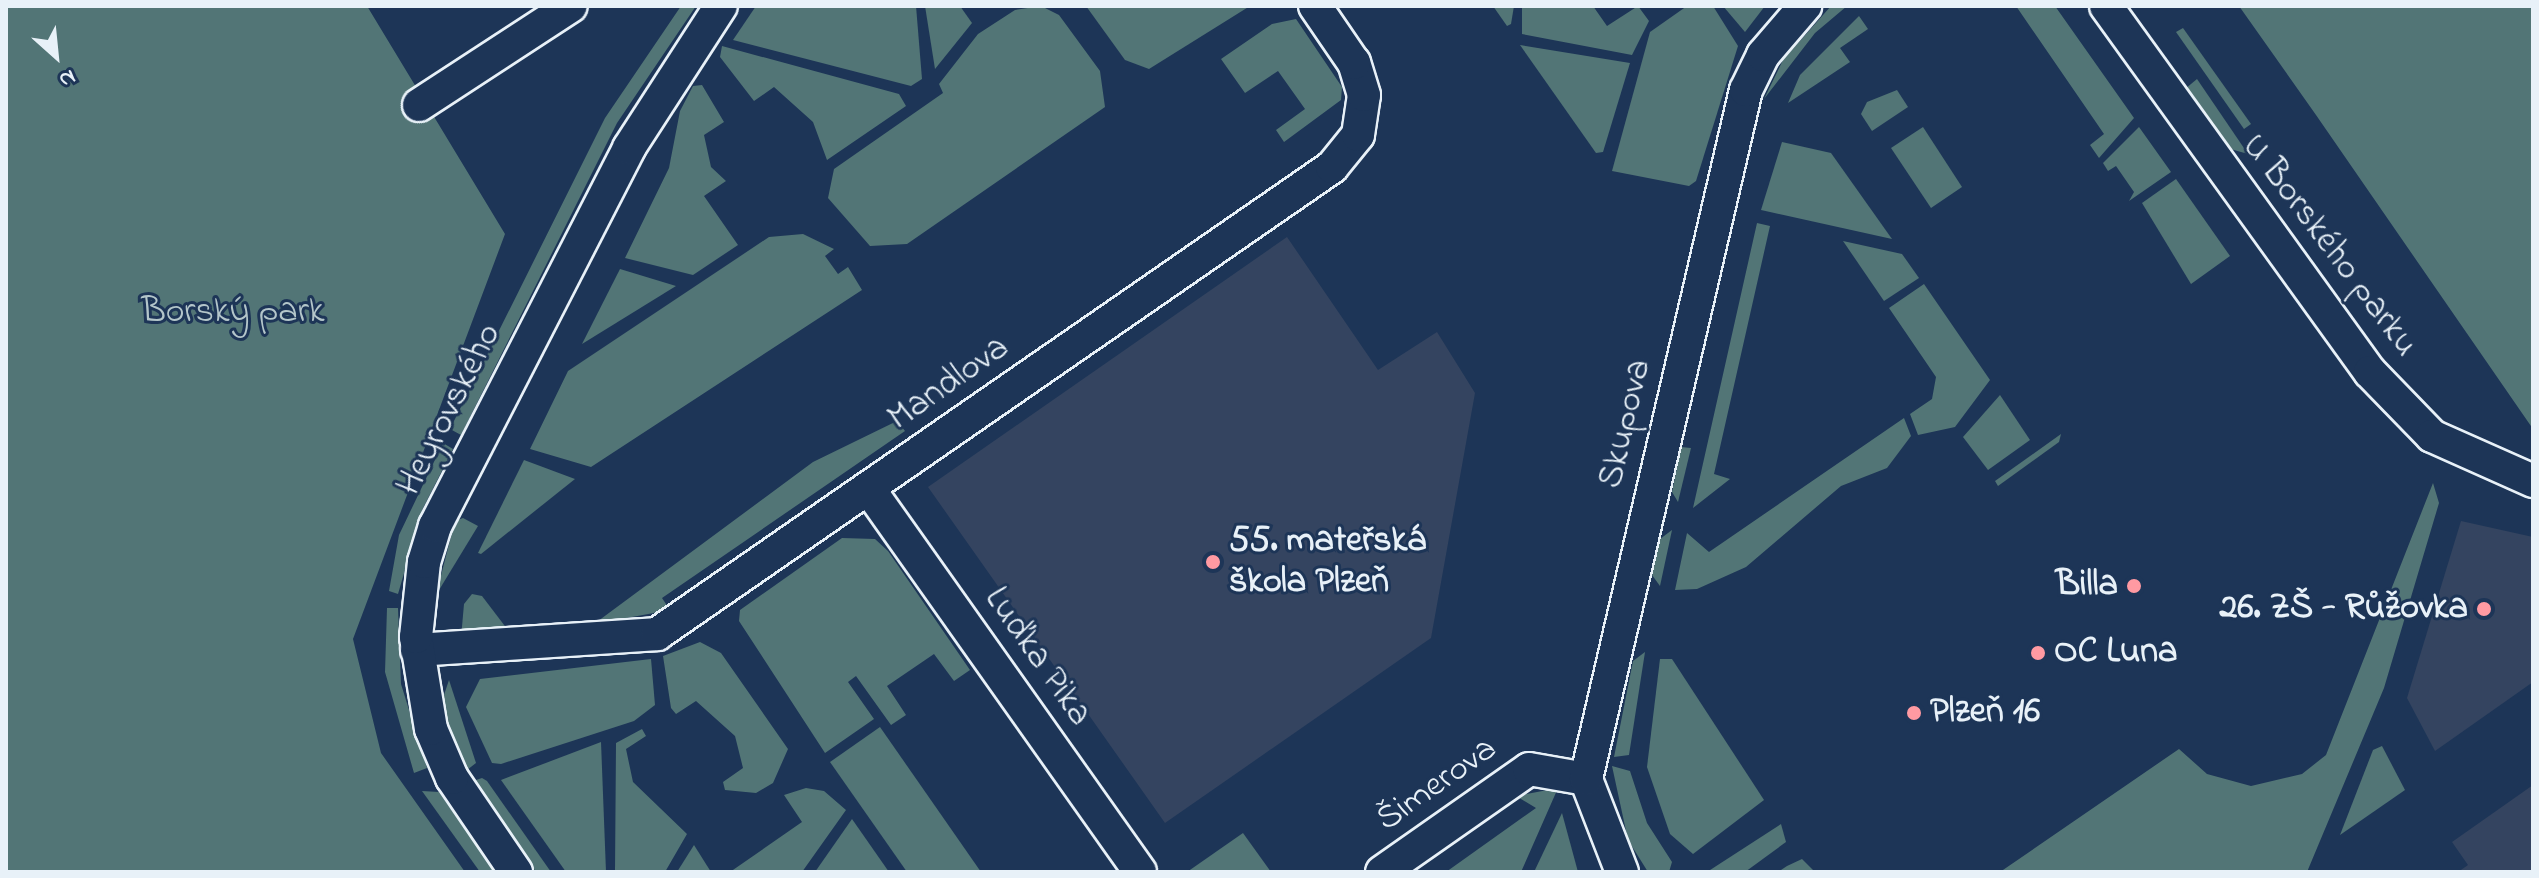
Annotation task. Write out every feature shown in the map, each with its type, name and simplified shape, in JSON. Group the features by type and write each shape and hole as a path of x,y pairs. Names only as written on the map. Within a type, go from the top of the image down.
{"street":[{"path":"419,105 571,6"},
{"name":"Heyrovského","path":"516,872 446,767 427,716 417,650 419,587 435,526 629,148 721,6"},
{"name":"Mandlova","path":"417,650 657,634 1343,158 1360,128 1363,88 1315,6"},
{"name":"Skupova","path":"1586,779 1743,101 1763,55 1805,6"},
{"name":"U Borského parku","path":"2106,6 2370,372 2432,436 2533,481"},
{"name":"Luďka Pika","path":"869,489 1140,872"},
{"name":"Šimerova","path":"1382,872 1529,769 1586,779"},
{"path":"1586,779 1608,850 1622,872"}],"shaded area":[{"name":"55. mateřská škola Plzeň","path":"1287,237 1378,370 1437,332 1475,393 1431,638 1165,823 928,487"},
{"name":"26. ZŠ - Růžovka","path":"2461,521 2533,537 2533,682 2435,751 2407,698"},
{"path":"2533,785 2533,872 2458,872 2468,865 2452,842"}],"green space":[{"name":"Borský park","path":"6,6 367,6 505,234 353,639 381,753 465,872 6,872"},
{"path":"681,6 696,6 617,123 461,435 450,429 605,118"},
{"path":"756,6 916,6 922,79 911,86 733,40"},
{"path":"925,6 960,6 972,23 935,69"},
{"path":"1041,6 1059,15 1100,71 1105,107 907,244 870,246 828,198 834,169 943,93 939,84 978,34 1015,10"},
{"path":"1086,6 1250,6 1149,69 1125,60"},
{"path":"1493,6 1514,6 1511,24 1507,26"},
{"path":"1522,6 1593,6 1607,26 1638,6 1649,21 1632,55 1522,34"},
{"path":"1687,6 1713,6 1738,46 1696,181 1689,186 1612,171 1650,32"},
{"path":"1723,6 1765,6 1745,32"},
{"path":"1831,6 1847,6 1815,33 1764,99 1783,60"},
{"path":"2016,6 2055,6 2134,118 2099,158 2090,145 2104,134"},
{"path":"2239,6 2533,6 2533,429 2316,115"},
{"path":"1859,16 1868,29 1840,48 1850,62 1788,103 1800,75"},
{"path":"1296,19 1342,87 1341,100 1284,142 1276,130 1305,109 1278,71 1245,93 1221,59 1272,24"},
{"path":"2183,28 2251,124 2244,129 2176,32"},
{"path":"1520,45 1630,63 1603,152 1596,153"},
{"path":"722,46 899,94 906,106 827,160 813,122 774,87 754,101 720,57"},
{"path":"2197,79 2248,154 2227,148 2185,89"},
{"path":"702,85 724,122 704,135 711,167 726,181 704,196 738,245 693,275 625,258 669,168 680,111 693,86"},
{"path":"1897,90 1908,107 1872,131 1861,114 1867,102"},
{"path":"1923,127 1962,187 1931,208 1891,148"},
{"path":"2139,127 2171,172 2129,201 2134,192 2116,166 2108,171 2103,163"},
{"path":"1782,142 1831,153 1892,239 1761,210"},
{"path":"2176,179 2230,256 2191,284 2142,203"},
{"path":"1757,223 1770,226 1714,474 1730,479 1693,508"},
{"path":"803,234 834,249 825,256 838,274 848,267 862,290 591,467 530,449 568,371 769,237"},
{"path":"1843,241 1902,254 1919,278 1884,301"},
{"path":"620,269 676,286 582,344"},
{"path":"1924,284 1990,380 1955,427 1918,435 1910,414 1932,399 1936,377 1889,308"},
{"path":"2000,395 2030,440 1988,470 1963,437"},
{"path":"1904,418 1911,436 1887,468 1841,486 1746,567 1697,589 1675,590 1687,533 1709,552"},
{"path":"897,421 905,431 662,598 670,610 594,624 813,462"},
{"path":"2061,434 2059,442 1998,486 1995,481"},
{"path":"443,443 453,449 423,508 398,594 389,591 399,535"},
{"path":"1681,447 1691,448 1678,502 1672,492"},
{"path":"524,460 575,479 481,554 478,553"},
{"path":"2433,483 2439,503 2384,688 2307,872 2000,872 2179,749 2207,774 2251,786 2302,774 2326,755"},
{"path":"463,518 478,526 436,595 455,521"},
{"path":"1672,530 1660,586 1652,575 1660,539"},
{"path":"842,538 875,539 888,551 970,670 954,681 934,654 887,686 906,715 891,725 856,676 848,682 874,719 825,753 739,621 740,610"},
{"path":"472,594 482,596 511,634 461,638 464,604"},
{"path":"387,608 398,608 401,684 427,768 414,773 385,672"},
{"path":"700,642 721,653 788,749 773,783 756,793 725,790 723,782 743,768 735,736 696,701 676,714 671,708 663,656"},
{"path":"1645,652 1629,755 1614,757 1633,661"},
{"path":"651,659 655,705 634,721 501,764 492,763 466,707 480,679"},
{"path":"1660,659 1672,659 1764,800 1693,854 1670,834 1647,767"},
{"path":"449,680 476,763 467,770 440,707"},
{"path":"880,727 981,872 907,872 830,762"},
{"path":"642,729 646,736 626,749 633,782 687,834 665,872 615,872 616,743"},
{"path":"601,742 606,872 566,872 501,780"},
{"path":"2382,746 2405,790 2340,835 2373,750"},
{"path":"1612,766 1630,771 1647,823 1672,862 1669,872 1648,872 1628,840"},
{"path":"482,778 551,872 536,872 473,781"},
{"path":"806,788 824,791 846,810 802,872 730,872 802,822 784,795"},
{"path":"1558,788 1521,872 1446,872 1536,808 1516,796"},
{"path":"422,791 439,792 495,872 480,872"},
{"path":"1562,813 1578,872 1534,872"},
{"path":"852,819 889,872 815,872"},
{"path":"1781,824 1786,842 1745,872 1707,872"},
{"path":"1243,833 1271,872 1187,872"},
{"path":"694,845 711,872 677,872"},
{"path":"1802,859 1815,872 1778,872 1787,866"}],"place":[{"name":"55. mateřská škola Plzeň","path":"1213,562"},
{"name":"Billa","path":"2134,586"},
{"name":"26. ZŠ - Růžovka","path":"2484,609"},
{"name":"OC Luna","path":"2038,653"},
{"name":"Plzeň 16","path":"1914,713"}]}
